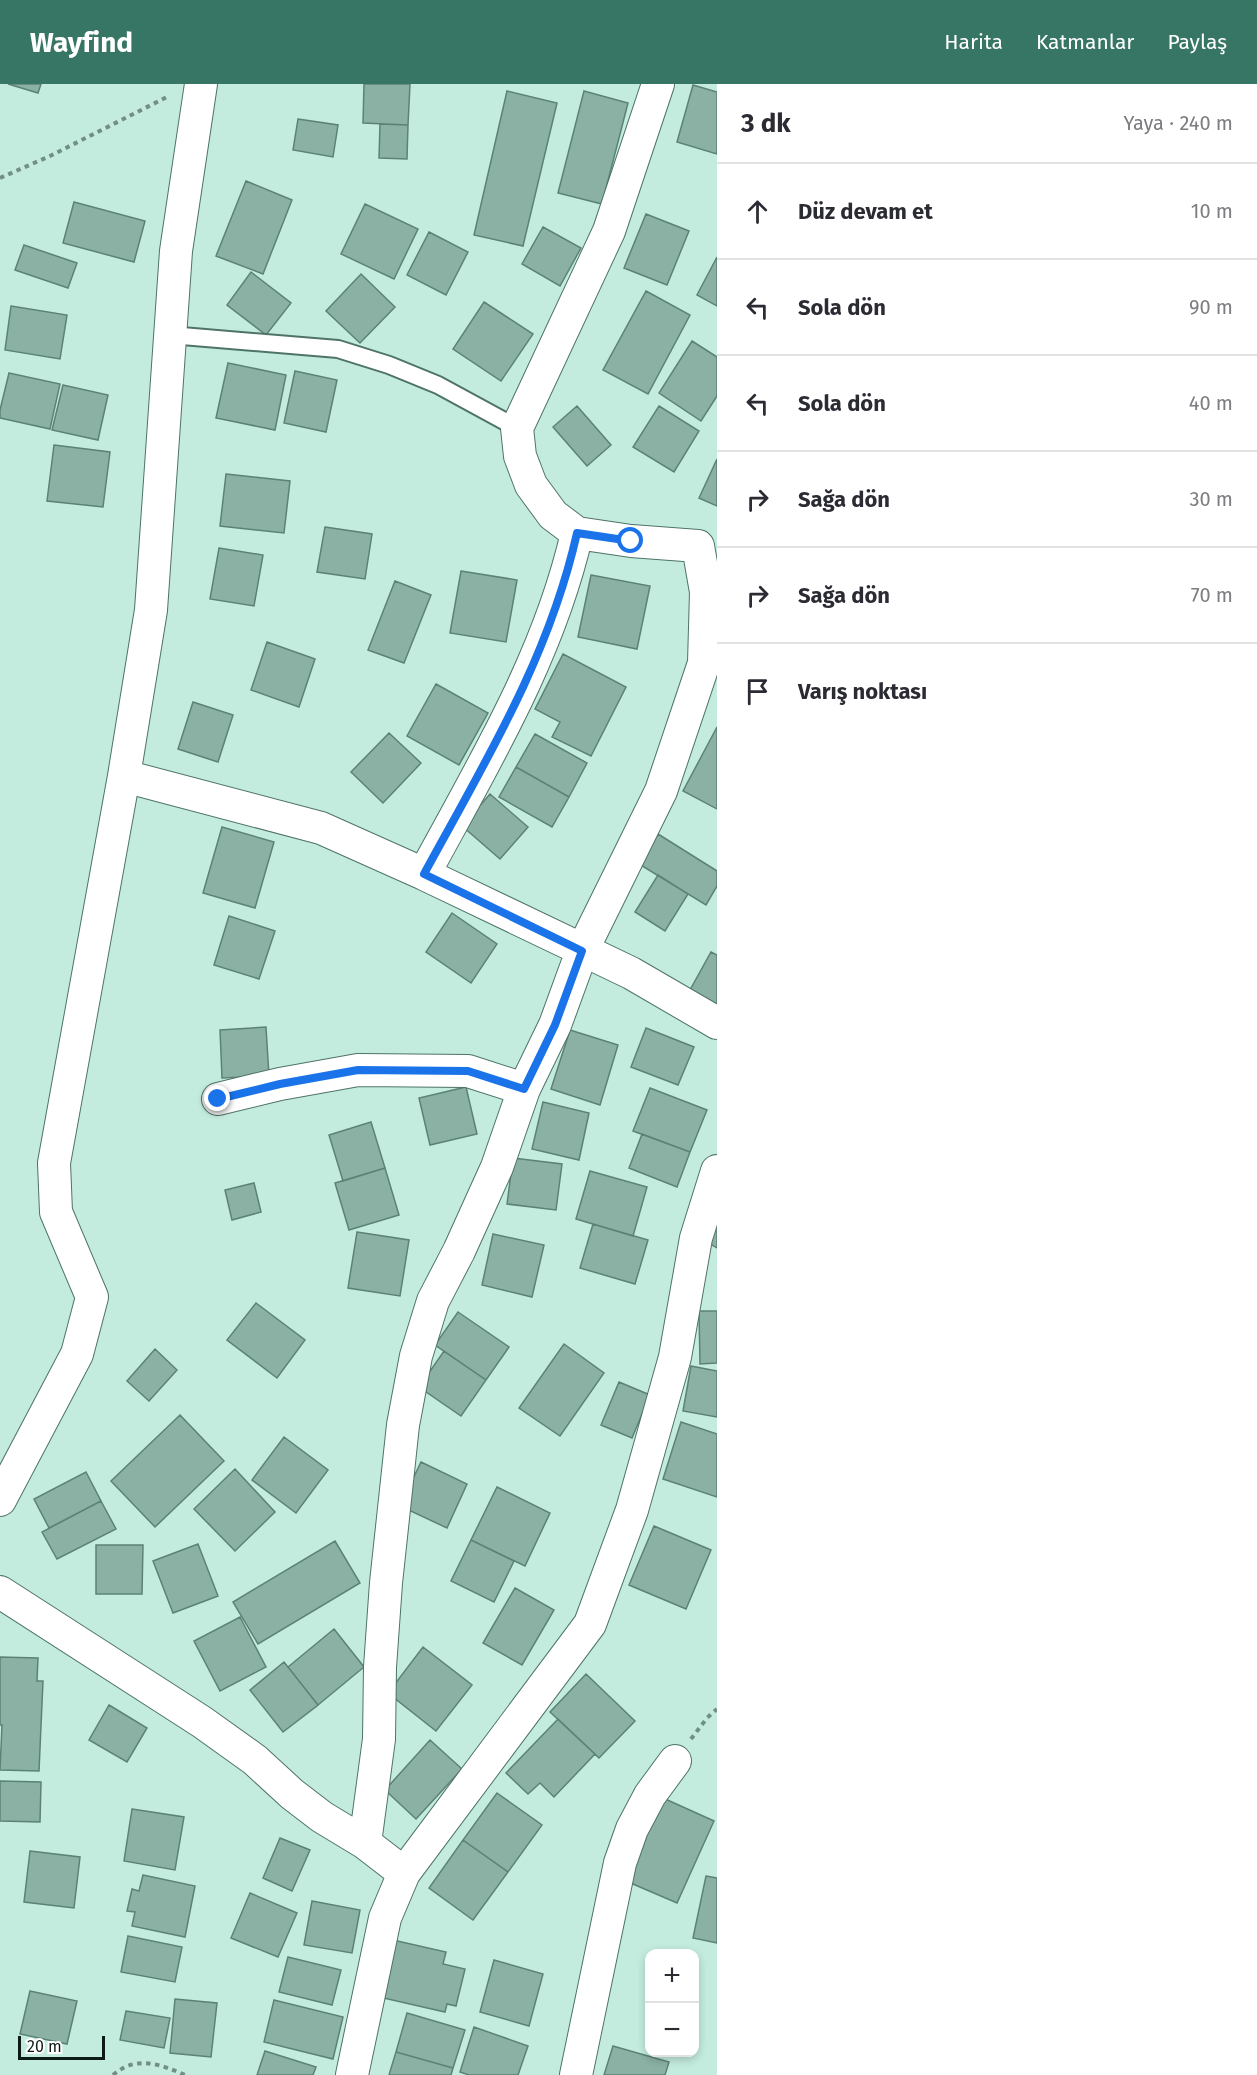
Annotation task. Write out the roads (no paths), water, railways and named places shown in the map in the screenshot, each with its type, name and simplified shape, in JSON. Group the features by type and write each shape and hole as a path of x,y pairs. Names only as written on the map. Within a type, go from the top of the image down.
{"street":[{"path":"365,1843 379,1739 380,1667 386,1583 403,1425 417,1356 433,1301 459,1251 497,1167 524,1089 555,1025 582,951 661,791 704,663 707,544 631,541 577,533 553,515 531,484 520,456 517,428 609,231 658,84"},
{"path":"0,1500 76,1354 92,1297 56,1212 54,1164 124,776 151,610 187,89"},
{"path":"424,874 526,682 550,628 577,533"},
{"path":"124,776 321,828 424,874 631,973 717,1023"},
{"path":"218,1099 280,1084 358,1070 468,1071 524,1089"},
{"path":"352,2075 386,1918 404,1874 590,1624 632,1510 672,1368 696,1238 717,1171"},
{"path":"0,1592 202,1722 255,1761 322,1817 365,1843 404,1874"},
{"path":"576,2075 620,1863 637,1820 650,1795 675,1761"}],"lane":[{"path":"170,335 338,349 389,365 438,385 517,428"}]}
